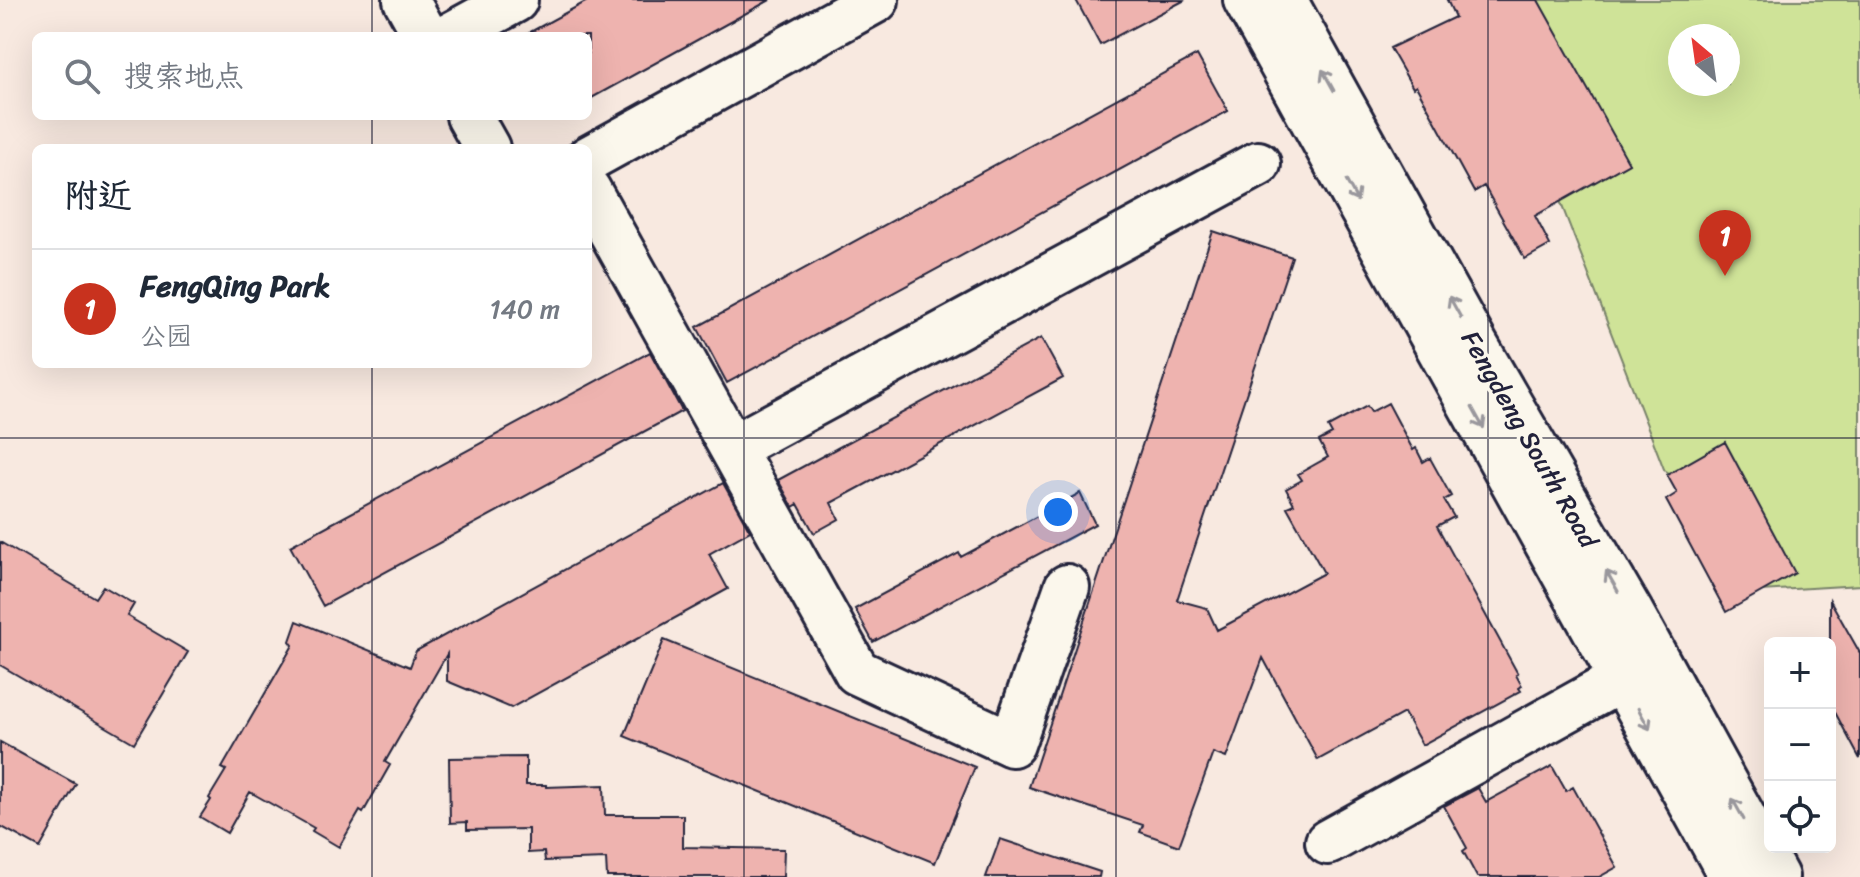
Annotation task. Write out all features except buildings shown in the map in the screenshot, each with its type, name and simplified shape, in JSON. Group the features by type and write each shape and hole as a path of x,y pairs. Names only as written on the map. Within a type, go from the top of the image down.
{"street":[{"path":"406,0 424,32"},
{"path":"456,32 515,0"},
{"path":"592,157 876,0"},
{"name":"Fengdeng South Road","path":"1246,0 1732,877"},
{"name":"Fengdeng South Road","path":"1284,0 1476,346 1631,613 1776,877"},
{"path":"471,120 485,144"},
{"path":"732,448 1258,164"},
{"path":"592,197 857,672 1012,744 1067,587"},
{"path":"1328,842 1622,679"}],"green space":[{"path":"1493,0 1860,0 1860,585 1744,592 1664,469 1488,15"}],"place":[{"name":"FengQing Park","path":"1725,276"}]}
